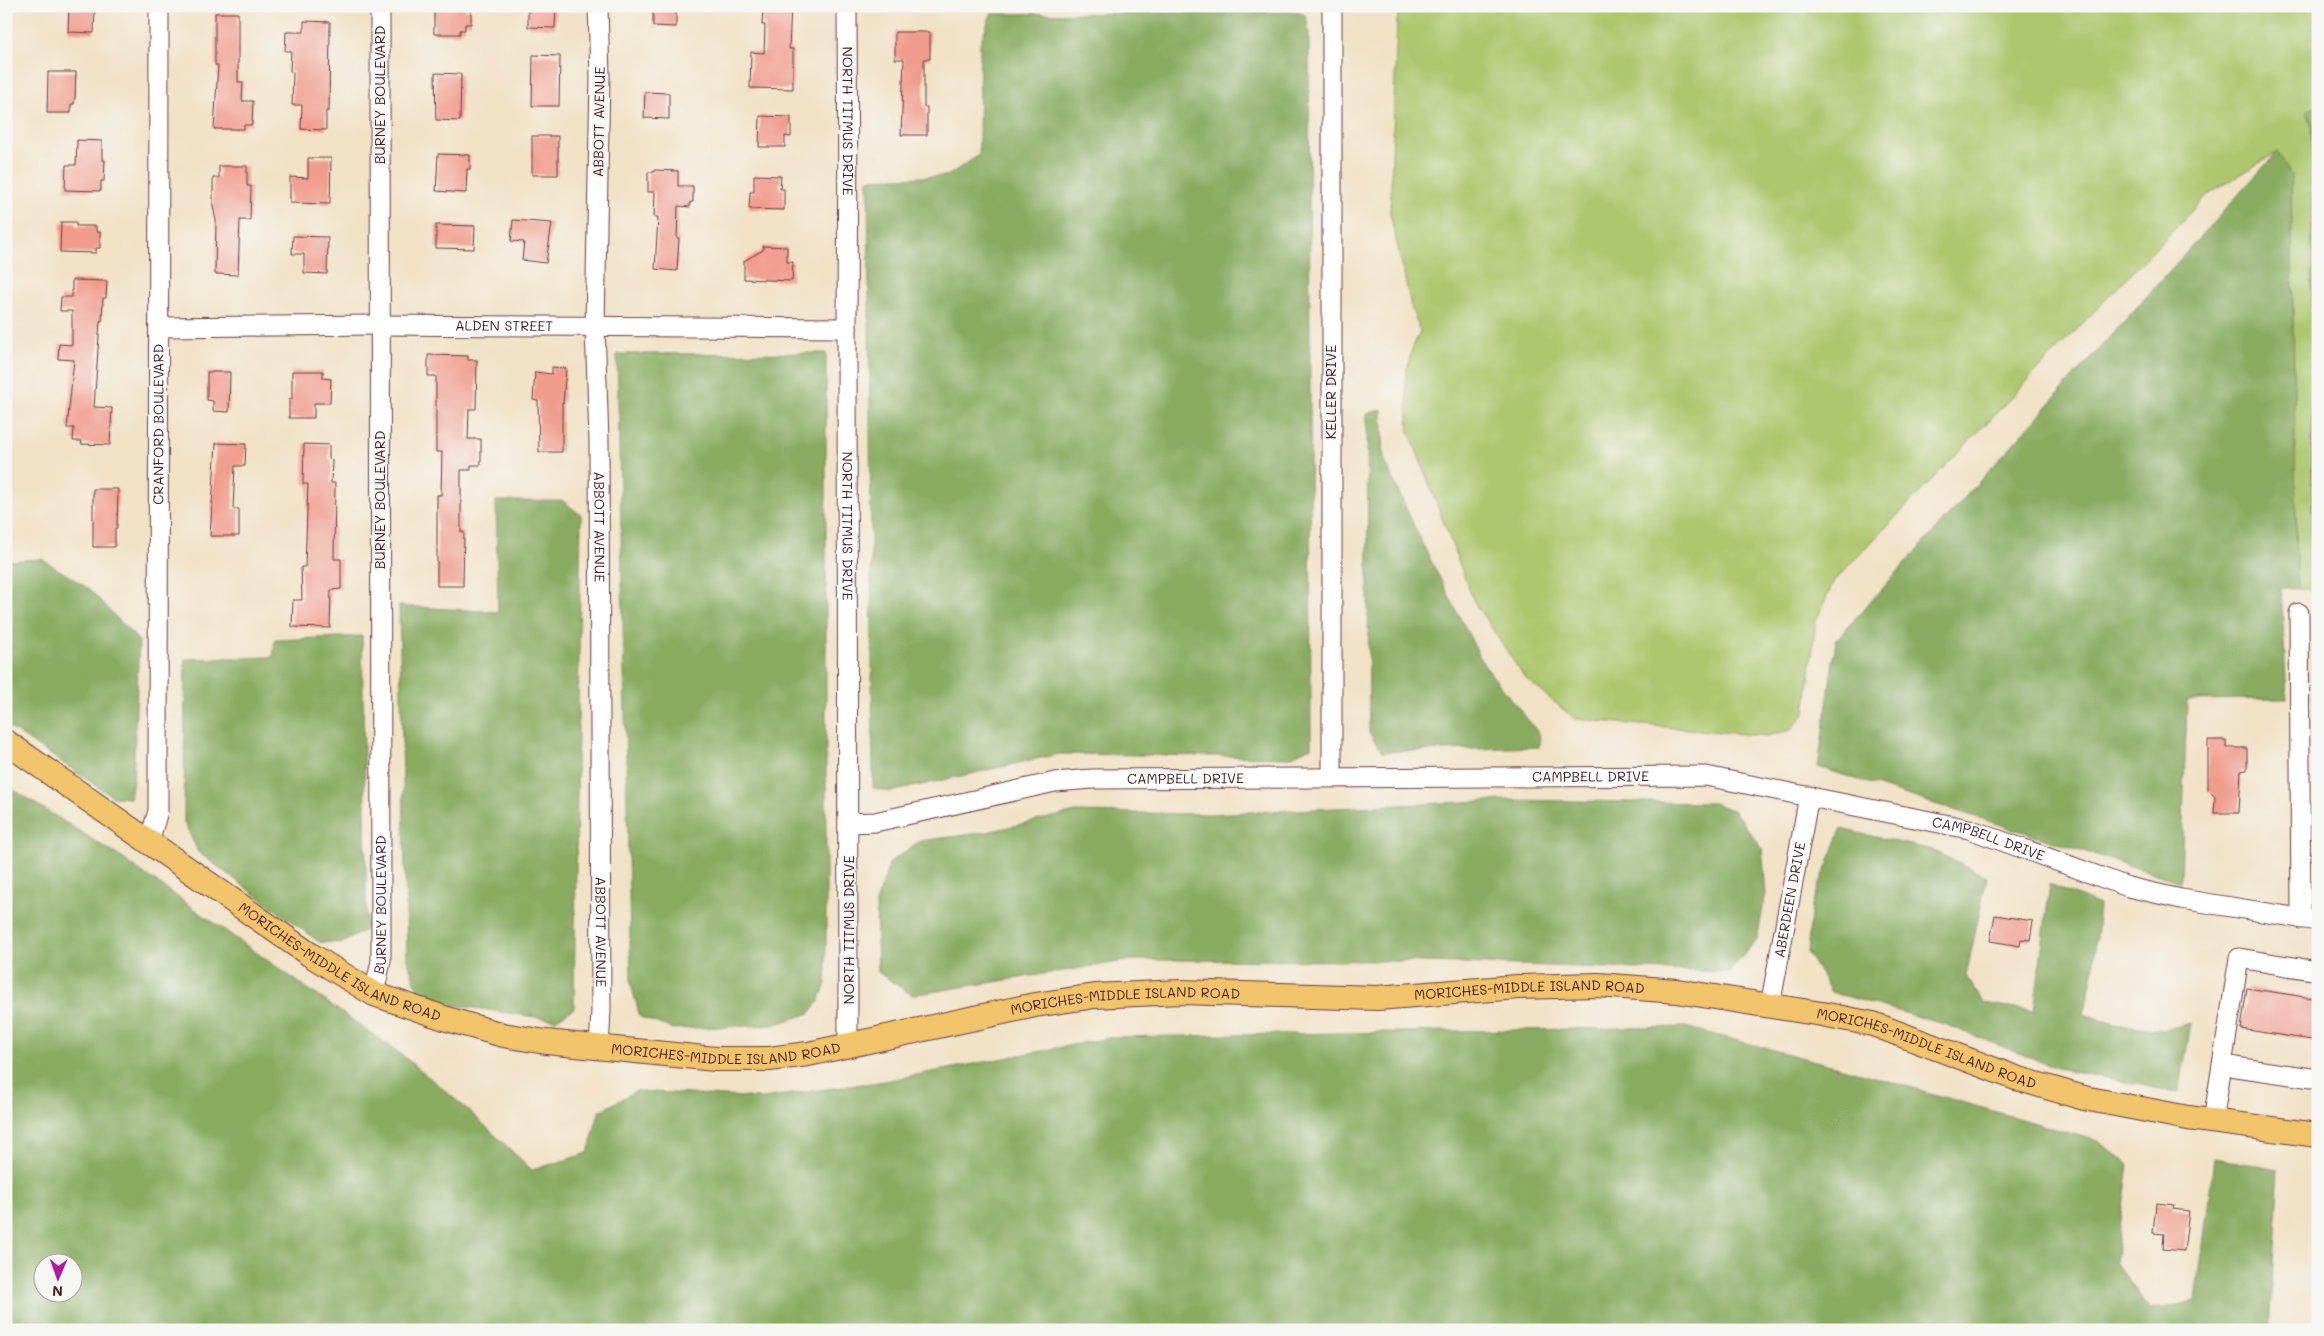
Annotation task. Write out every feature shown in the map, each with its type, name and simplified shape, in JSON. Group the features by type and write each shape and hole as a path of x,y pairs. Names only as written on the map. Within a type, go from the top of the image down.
{"main road":[{"name":"MORICHES-MIDDLE ISLAND ROAD","path":"6,742 309,954 374,994 447,1020 503,1034 598,1048 715,1059 769,1059 808,1054 1026,1007 1095,996 1180,992 1377,998 1518,987 1598,985 1676,991 1872,1024 2016,1078 2084,1098 2142,1110 2318,1135"}],"street":[{"name":"CRANFORD BOULEVARD","path":"149,842 158,811 159,6"},
{"name":"BURNEY BOULEVARD","path":"374,994 381,961 380,6"},
{"name":"ABBOTT AVENUE","path":"598,6 600,77 595,327 599,441 600,1010 598,1048"},
{"name":"NORTH TITMUS DRIVE","path":"847,6 850,823 848,1045"},
{"name":"KELLER DRIVE","path":"1332,6 1332,777"},
{"name":"ALDEN STREET","path":"160,327 379,325 847,328"},
{"path":"2299,613 2310,920"},
{"name":"CAMPBELL DRIVE","path":"850,823 875,822 1055,782 1092,779 1706,776 1969,829 2128,887 2181,899 2310,920"},
{"name":"ABERDEEN DRIVE","path":"1770,1006 1809,796"},
{"path":"2213,1121 2239,958 2318,971"},
{"path":"2222,1065 2318,1079"}],"green space":[{"path":"1400,6 2318,6 2318,106 2307,110 2312,127 2312,583 2318,591 2297,588 2291,175 2277,152 2206,196 1834,581 1816,621 1805,713 1791,730 1766,736 1575,719 1525,678 1474,602 1409,431 1405,378 1411,352 1420,331 1412,310 1390,213 1397,21"},
{"path":"1298,12 1306,16 1309,34 1311,747 1290,757 1059,754 890,792 873,788 868,179 947,176 979,155 980,43 991,14"},
{"path":"2318,106 2318,588 2312,583 2312,127 2307,110"},
{"path":"2277,152 2291,175 2297,588 2281,588 2287,699 2187,700 2181,882 1818,767 1836,640"},
{"path":"826,353 826,984 819,1001 810,1013 773,1025 673,1029 640,1017 631,984 617,354"},
{"path":"1382,409 1384,459 1419,537 1484,665 1540,735 1539,747 1382,752 1369,733 1367,414"},
{"path":"496,501 563,501 581,515 574,1008 556,1020 454,1005 418,991 407,958 399,606 498,612"},
{"path":"42,559 89,589 139,641 133,780 130,798 113,797 6,725 6,561"},
{"path":"362,636 367,929 342,943 319,942 198,852 184,822 185,659 273,657 275,640"},
{"path":"6,785 122,858 402,1055 467,1109 532,1170 588,1153 599,1112 636,1091 762,1098 885,1081 1114,1037 1685,1027 1846,1069 2098,1141 2129,1165 2115,1262 2150,1310 2196,1301 2214,1158 2279,1169 2269,1330 6,1330"},
{"path":"1505,800 1714,803 1734,811 1762,848 1766,893 1757,939 1729,972 1396,961 1132,960 912,995 878,972 876,903 890,862 920,841 987,832 1075,812 1209,814"},
{"path":"1841,829 1932,850 1987,877 1966,976 1984,1003 2034,1011 2050,884 2099,905 2093,973 2084,1014 2115,1024 2163,1030 2191,1023 2179,1093 2057,1068 1944,1024 1831,992 1807,952 1812,905"}],"building":[{"path":"69,6 95,6 94,33 68,32"},
{"path":"434,6 464,6 464,9 471,9 471,24 465,24 465,30 460,30 460,34 434,34"},
{"path":"528,6 556,6 555,28 528,27"},
{"path":"653,6 676,6 676,27 653,26"},
{"path":"763,6 791,6 789,49 793,49 793,89 750,88 751,52 764,53 765,25 762,25"},
{"path":"215,13 238,13 238,82 243,82 242,101 253,101 252,125 244,125 244,129 214,129 218,65 215,65"},
{"path":"304,21 330,22 329,111 326,111 326,130 301,129 302,105 292,105 293,72 290,71 291,51 285,51 286,32 304,32"},
{"path":"895,32 930,32 930,59 924,59 924,107 927,107 927,135 901,135 904,59 895,59"},
{"path":"533,55 560,56 559,106 532,106"},
{"path":"48,72 76,72 75,97 74,104 71,104 71,113 47,113"},
{"path":"435,73 461,74 460,121 436,120"},
{"path":"645,92 669,93 669,119 644,118"},
{"path":"760,116 791,117 791,137 785,136 785,147 759,147"},
{"path":"532,136 558,136 558,175 532,175"},
{"path":"77,140 102,141 102,160 105,160 104,181 101,181 101,191 65,190 66,165 76,165"},
{"path":"438,154 470,155 470,169 467,169 466,193 436,191"},
{"path":"308,158 331,158 330,204 290,203 290,177 308,178"},
{"path":"219,166 247,166 247,186 251,186 250,220 240,220 238,275 215,274 216,221 213,206 213,178 219,178"},
{"path":"654,170 678,171 678,186 693,186 693,202 690,202 690,207 678,206 677,271 655,269 658,217 654,217 655,192 648,192 648,172 654,172"},
{"path":"754,175 781,176 780,189 784,189 784,210 749,209 750,192 754,192"},
{"path":"513,220 552,223 546,263 522,260 524,242 511,241"},
{"path":"61,222 76,222 76,226 96,226 96,232 100,232 100,248 96,248 96,253 60,252"},
{"path":"436,225 475,226 474,249 436,248"},
{"path":"293,236 328,237 327,274 304,273 304,254 292,254"},
{"path":"763,246 787,247 787,262 793,262 792,281 744,279 744,261 763,250"},
{"path":"72,280 107,281 106,298 103,298 102,321 100,321 94,407 112,408 110,445 81,444 82,441 73,441 74,428 67,428 74,360 58,359 59,344 72,345 72,311 60,311 61,297 72,297"},
{"path":"428,355 468,356 468,360 477,360 476,409 469,409 468,439 481,439 481,465 471,465 471,470 461,470 461,532 464,532 463,586 437,586 437,495 441,495 442,452 436,452 436,376 428,376"},
{"path":"552,367 566,368 562,402 562,452 539,452 538,401 533,400 535,372 552,374"},
{"path":"292,371 323,371 323,378 331,379 330,403 314,403 314,418 289,418 289,399 292,399"},
{"path":"207,372 230,372 229,412 213,411 213,401 207,400"},
{"path":"216,443 246,444 245,466 235,466 233,509 239,509 239,536 210,536"},
{"path":"304,444 329,445 329,459 332,460 331,483 335,483 334,559 341,559 341,589 331,590 330,628 292,627 293,600 302,600 301,567 305,567 308,484 303,484"},
{"path":"93,489 118,489 115,547 93,547"},
{"path":"2208,740 2226,740 2226,748 2247,748 2247,770 2241,771 2239,813 2214,813 2215,797 2208,790"},
{"path":"1995,915 2033,921 2030,940 2021,939 2020,946 1990,941"},
{"path":"2247,988 2318,999 2318,1041 2241,1029"},
{"path":"2156,1203 2174,1205 2173,1209 2189,1211 2184,1251 2163,1249 2164,1234 2153,1233"}]}
